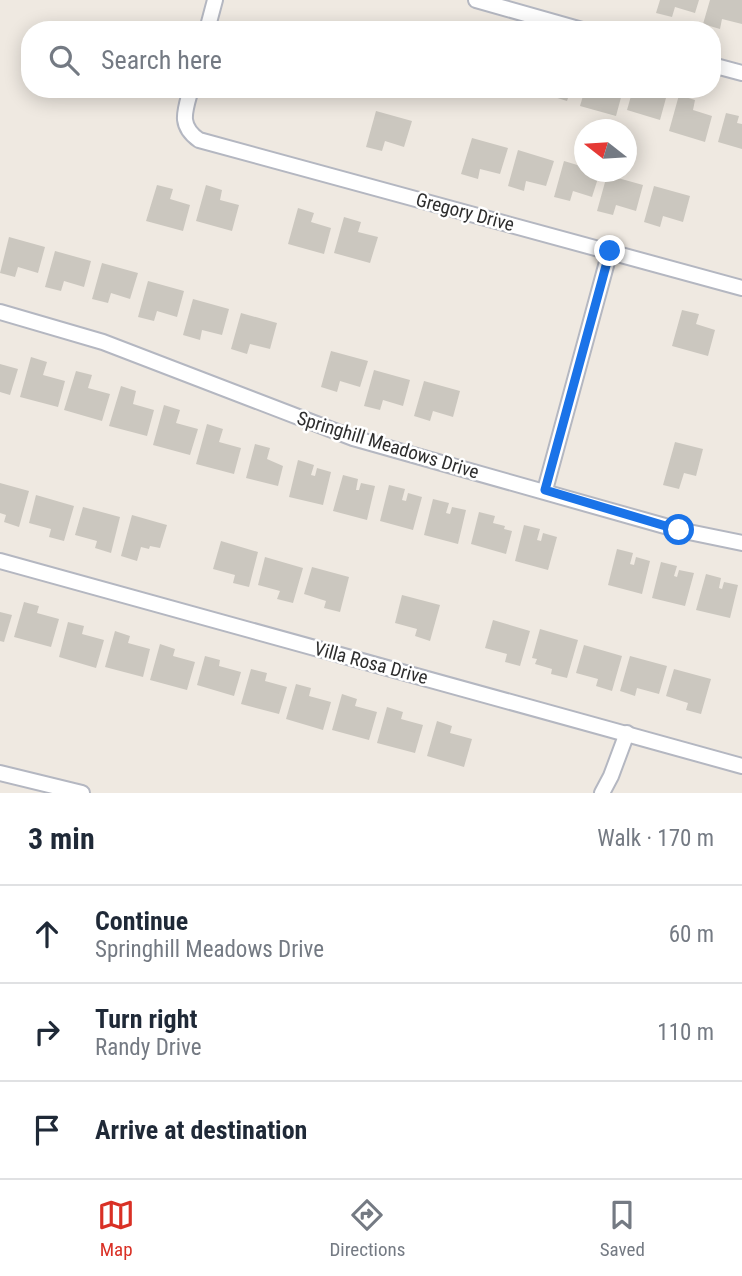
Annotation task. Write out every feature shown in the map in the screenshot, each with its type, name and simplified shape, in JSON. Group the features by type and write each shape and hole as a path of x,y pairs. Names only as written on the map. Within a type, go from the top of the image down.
{"street":[{"path":"209,21 215,0"},
{"path":"476,0 550,21"},
{"path":"721,67 742,73"},
{"name":"Gregory Drive","path":"189,98 185,121 189,132 199,140 742,288"},
{"path":"545,490 610,251"},
{"name":"Springhill Meadows Drive","path":"0,312 103,342 325,429 679,530 742,543"},
{"name":"Villa Rosa Drive","path":"0,561 742,766"},
{"path":"602,793 627,733"},
{"path":"0,773 82,793"}],"building":[{"path":"660,0 699,0 695,13 675,7 672,17 656,13"},
{"path":"710,0 742,0 742,24 722,19 721,24 721,21 704,21"},
{"path":"582,98 621,98 616,116 580,106"},
{"path":"630,98 666,98 660,120 627,110"},
{"path":"678,98 695,100 693,110 712,116 705,142 669,131"},
{"path":"376,111 412,121 404,147 385,141 382,151 366,147"},
{"path":"726,113 739,116 737,123 742,124 742,149 718,142"},
{"path":"472,138 508,148 500,174 480,169 478,179 461,174"},
{"path":"518,150 554,161 546,186 526,181 524,191 508,186"},
{"path":"564,161 574,164 574,182 597,182 592,197 573,191 570,201 554,197"},
{"path":"605,182 632,182 643,185 636,211 616,205 613,215 597,211"},
{"path":"157,185 173,189 170,199 190,205 183,231 146,221"},
{"path":"206,185 222,190 220,200 239,205 232,231 196,221"},
{"path":"654,186 690,196 683,222 663,216 660,227 644,222"},
{"path":"298,208 314,213 311,222 331,228 324,254 288,244"},
{"path":"344,217 361,222 358,232 378,237 370,263 334,253"},
{"path":"9,237 45,247 38,273 18,267 15,277 0,273"},
{"path":"55,251 91,261 84,287 64,281 61,291 45,287"},
{"path":"102,263 138,273 130,299 111,293 108,303 92,299"},
{"path":"148,281 184,291 177,317 157,311 154,321 138,317"},
{"path":"193,299 229,309 222,335 202,330 200,340 183,335"},
{"path":"682,310 699,314 696,324 715,330 708,356 672,346"},
{"path":"241,313 277,323 270,349 250,344 247,354 231,349"},
{"path":"331,351 368,361 360,387 340,381 337,392 321,387"},
{"path":"31,357 47,362 43,375 65,381 58,407 20,397"},
{"path":"0,364 18,369 10,395 0,392"},
{"path":"374,370 410,380 403,406 383,400 380,410 364,406"},
{"path":"76,371 92,375 88,388 110,394 102,421 64,410"},
{"path":"424,381 460,391 453,417 433,411 430,421 414,416"},
{"path":"121,386 136,391 133,404 154,410 147,436 109,426"},
{"path":"164,405 180,410 176,423 198,429 190,455 153,445"},
{"path":"207,424 223,429 219,442 241,448 234,474 196,464"},
{"path":"675,442 703,449 696,476 684,473 679,489 663,485"},
{"path":"255,444 270,448 267,459 283,466 278,486 246,478"},
{"path":"298,460 314,465 311,475 315,476 317,468 331,472 323,505 289,497"},
{"path":"343,475 358,479 356,490 359,490 361,483 375,486 367,520 333,511"},
{"path":"0,483 29,491 19,527 4,522 6,515 0,513"},
{"path":"389,485 405,489 402,500 406,501 408,493 422,497 413,530 380,521"},
{"path":"36,495 74,506 64,541 49,537 51,529 29,523"},
{"path":"433,499 449,503 446,513 450,514 452,507 466,510 458,544 424,535"},
{"path":"83,507 120,517 111,553 95,548 97,541 75,535"},
{"path":"479,512 495,516 493,523 512,531 506,554 471,544"},
{"path":"132,515 167,525 160,548 141,547 137,561 121,556"},
{"path":"524,525 540,529 537,540 541,541 543,533 557,537 548,570 515,561"},
{"path":"221,541 258,552 249,587 233,583 235,575 213,569"},
{"path":"617,549 633,553 630,564 634,565 636,557 650,561 642,594 608,585"},
{"path":"265,557 303,568 293,603 277,599 280,591 258,585"},
{"path":"661,562 677,566 674,576 677,577 679,570 694,573 685,606 652,598"},
{"path":"312,567 349,577 340,612 324,608 326,601 304,594"},
{"path":"706,574 721,578 719,588 722,589 724,582 738,585 730,618 696,610"},
{"path":"402,595 440,605 430,641 415,636 417,629 395,623"},
{"path":"24,602 39,606 37,613 59,619 51,647 14,637"},
{"path":"0,612 12,615 4,642 0,641"},
{"path":"493,620 530,631 520,666 505,662 507,654 485,648"},
{"path":"68,622 84,626 82,634 104,640 96,668 59,657"},
{"path":"540,629 578,640 567,678 551,674 552,669 535,664 537,659 532,658"},
{"path":"115,631 130,636 128,643 150,649 143,677 105,667"},
{"path":"160,644 175,649 173,656 195,662 187,690 150,680"},
{"path":"584,645 622,656 612,691 596,686 598,679 576,673"},
{"path":"205,656 220,660 219,666 241,672 234,696 197,685"},
{"path":"630,656 667,666 659,694 637,688 635,696 620,691"},
{"path":"251,669 267,673 265,681 287,687 279,714 241,704"},
{"path":"674,669 711,679 701,714 686,710 688,703 666,696"},
{"path":"296,684 311,688 309,696 331,702 323,730 286,719"},
{"path":"342,694 357,699 355,706 377,712 369,740 332,730"},
{"path":"387,707 403,712 401,719 423,725 415,753 377,743"},
{"path":"437,721 452,726 450,733 472,739 464,767 427,756"}],"route":[{"path":"610,251 545,490 679,530"}]}
